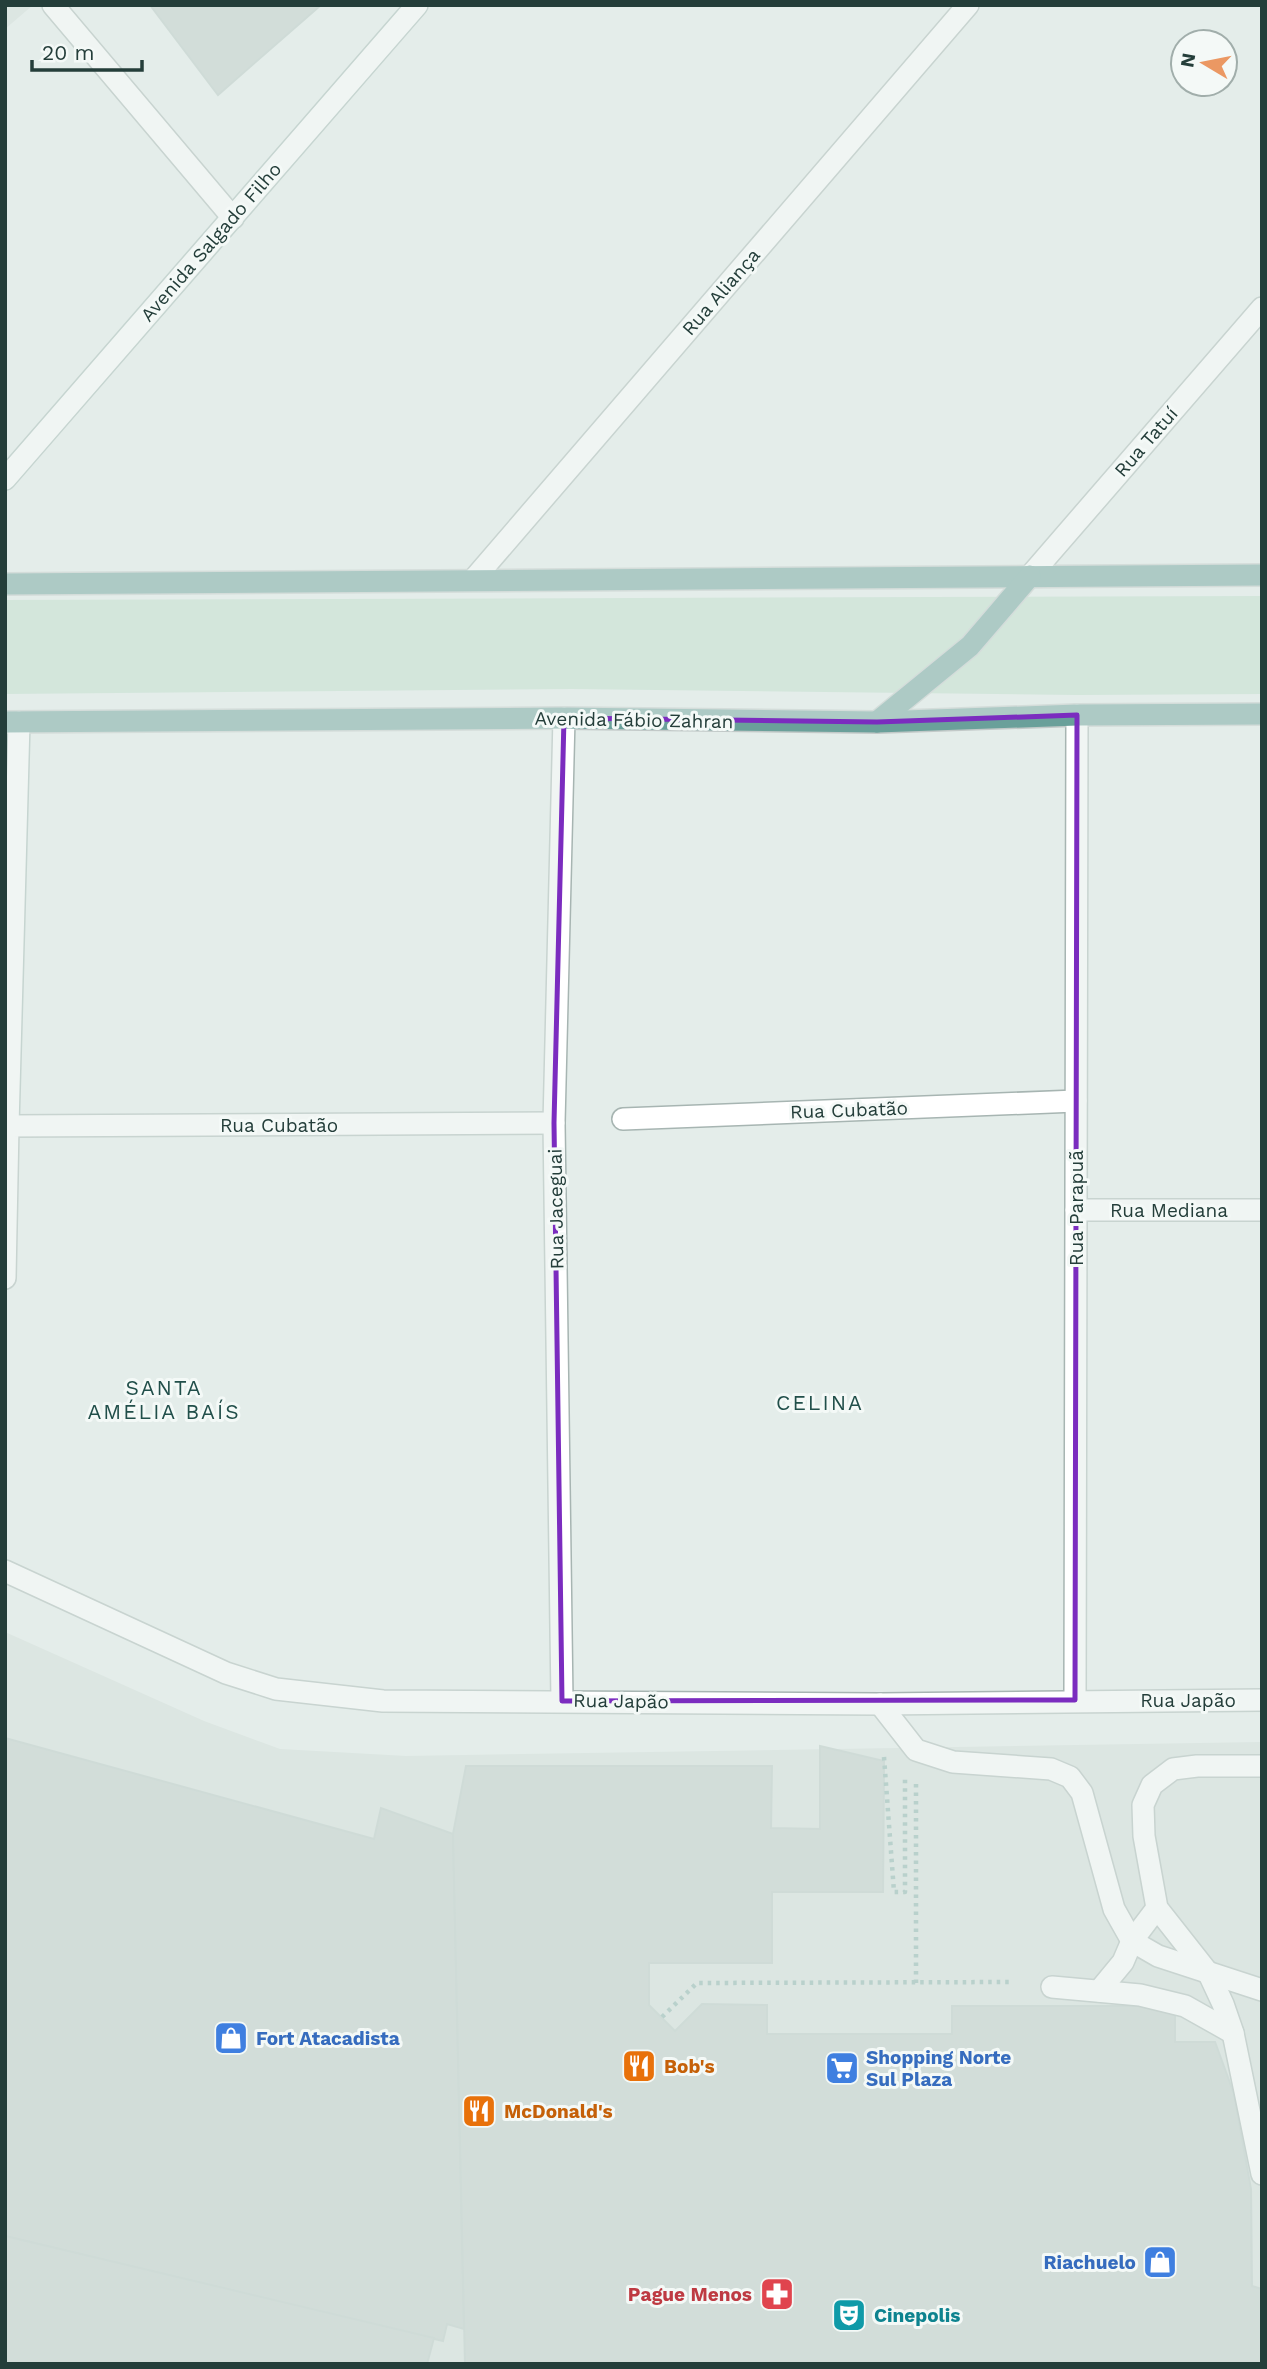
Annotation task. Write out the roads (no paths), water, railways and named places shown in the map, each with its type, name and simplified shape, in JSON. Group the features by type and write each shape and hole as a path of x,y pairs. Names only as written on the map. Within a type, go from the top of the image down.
{"main road":[{"path":"5,584 1262,575"},
{"path":"877,722 970,646 1030,576"},
{"name":"Avenida Fábio Zahran","path":"12,722 564,718 877,722 1077,715 1262,714"}],"street":[{"path":"53,5 233,218"},
{"name":"Avenida Salgado Filho","path":"5,479 417,5"},
{"name":"Rua Aliança","path":"473,580 968,5"},
{"name":"Rua Tatuí","path":"1030,576 1262,308"},
{"name":"Rua Parapuã","path":"1075,1700 1077,715"},
{"name":"Rua Jaceguai","path":"562,1701 554,1123 564,718"},
{"path":"5,1278 12,722"},
{"name":"Rua Cubatão","path":"623,1119 1076,1101"},
{"name":"Rua Cubatão","path":"7,1128 554,1123"},
{"name":"Rua Mediana","path":"1076,1210 1262,1210"},
{"name":"Rua Japão","path":"5,1571 226,1673 276,1689 383,1700 880,1704 1262,1700"},
{"path":"880,1704 916,1750 953,1762 1051,1769 1070,1777 1082,1794 1114,1909 1132,1941 1158,1956 1262,1990"},
{"path":"1262,1766 1197,1766 1173,1769 1152,1786 1143,1805 1144,1836 1157,1908 1209,1974 1233,2033 1262,2174"},
{"path":"1099,1991 1123,1962 1132,1941 1157,1908"},
{"path":"1052,1987 1140,1995 1185,2006 1233,2033"}],"place":[{"name":"Fort Atacadista","path":"231,2038"},
{"name":"Bob's","path":"639,2066"},
{"name":"Shopping Norte Sul Plaza","path":"842,2068"},
{"name":"McDonald's","path":"479,2111"},
{"name":"Riachuelo","path":"1160,2262"},
{"name":"Pague Menos","path":"777,2294"},
{"name":"Cinepolis","path":"849,2315"}],"district":[{"name":"SANTA AMÉLIA BAÍS","path":"164,1399"},
{"name":"CELINA","path":"820,1402"}]}
